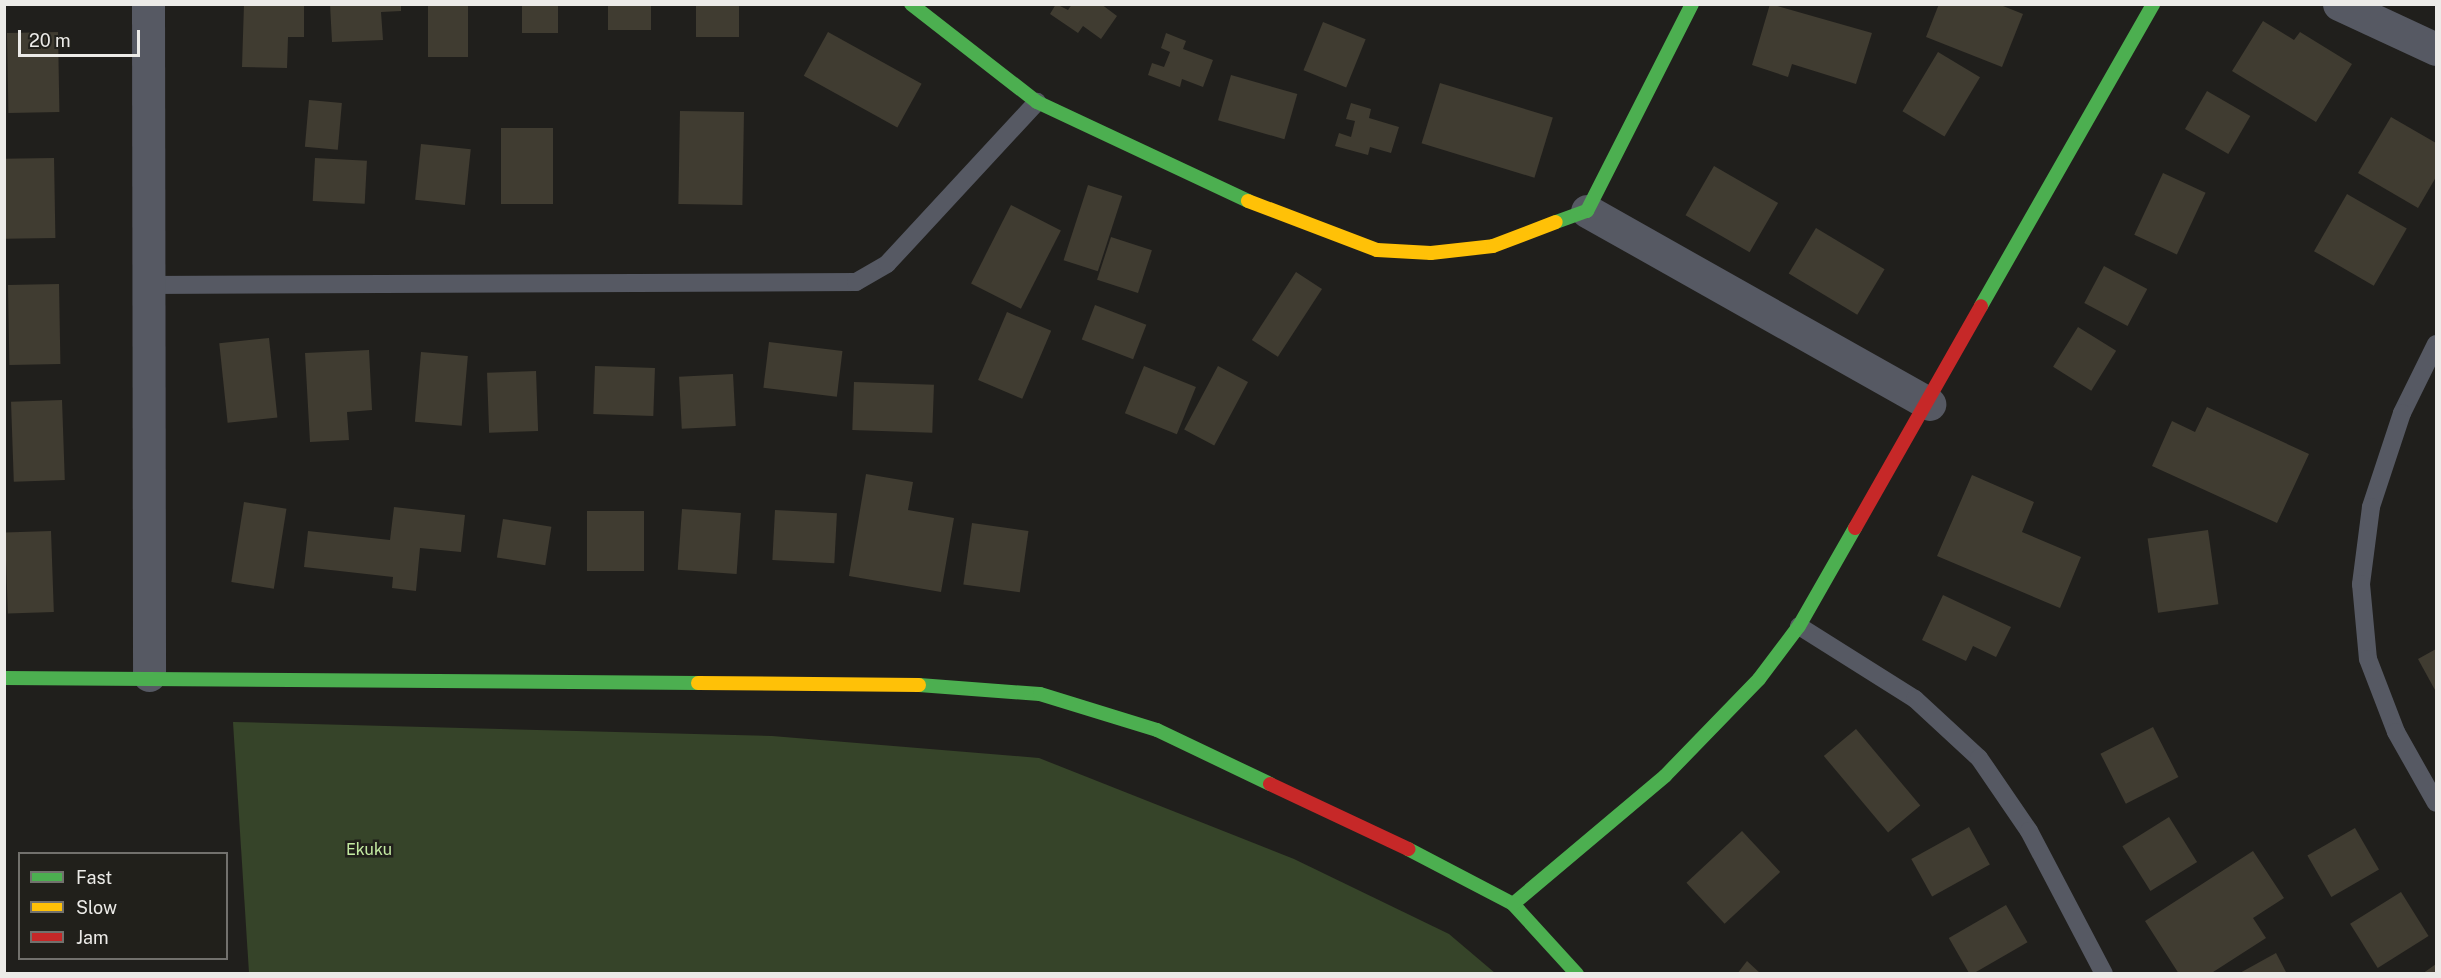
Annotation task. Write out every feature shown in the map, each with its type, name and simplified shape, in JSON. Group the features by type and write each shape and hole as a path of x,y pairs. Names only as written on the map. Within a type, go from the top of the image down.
{"street":[{"path":"148,4 146,285 148,675"},
{"path":"911,4 1037,102 1264,211 1377,250 1431,253 1493,246 1587,211 1692,4"},
{"path":"1513,904 1665,776 1759,678 1799,626 1929,404 2153,4"},
{"path":"2339,4 2436,49"},
{"path":"1587,211 1929,404"},
{"path":"4,678 148,675 905,684 1040,694 1157,730 1444,866 1513,904 1577,974"}],"lane":[{"path":"146,285 856,282 887,264 1037,102"},
{"path":"2436,344 2402,413 2371,507 2361,585 2368,659 2396,732 2436,803"},
{"path":"1799,626 1915,699 1979,758 2029,831 2104,974"}],"green space":[{"name":"Ekuku","path":"233,722 772,736 1039,758 1294,859 1449,934 1495,973 249,973"}],"building":[{"path":"244,4 304,4 304,37 288,37 287,68 242,67"},
{"path":"330,4 401,4 401,11 381,12 383,40 332,42"},
{"path":"428,4 468,4 468,57 428,57"},
{"path":"522,4 558,4 558,33 522,33"},
{"path":"608,4 651,4 651,30 608,30"},
{"path":"696,4 739,4 739,37 696,37"},
{"path":"1056,4 1068,10 1072,4 1101,4 1117,16 1101,39 1083,26 1078,33 1050,14"},
{"path":"1770,4 1872,33 1856,84 1792,64 1788,77 1752,65"},
{"path":"1939,4 1998,4 2023,14 2002,67 1926,37"},
{"path":"2263,21 2294,40 2300,32 2352,64 2316,122 2232,71"},
{"path":"1323,22 1366,39 1346,87 1304,70"},
{"path":"58,32 59,112 8,113 7,33"},
{"path":"828,32 922,84 897,128 804,76"},
{"path":"1166,33 1186,41 1183,49 1213,60 1203,87 1182,79 1180,87 1148,75 1152,63 1164,67 1170,52 1161,48"},
{"path":"1938,52 1980,77 1944,136 1902,111"},
{"path":"1231,75 1297,94 1284,139 1218,120"},
{"path":"1440,83 1553,117 1534,178 1422,143"},
{"path":"2207,91 2250,116 2228,154 2185,129"},
{"path":"309,100 342,103 338,150 305,147"},
{"path":"1351,103 1371,109 1369,118 1399,127 1391,153 1370,147 1368,155 1335,146 1339,133 1351,137 1355,121 1346,119"},
{"path":"680,111 744,112 742,205 678,204"},
{"path":"2391,117 2436,143 2436,177 2418,208 2358,173"},
{"path":"501,128 553,128 553,204 501,204"},
{"path":"421,144 471,149 465,205 415,200"},
{"path":"54,158 55,238 5,239 4,159"},
{"path":"315,158 367,161 365,204 313,201"},
{"path":"1714,166 1778,203 1750,252 1686,215"},
{"path":"2163,173 2206,193 2177,254 2134,235"},
{"path":"1088,185 1122,196 1098,271 1064,260"},
{"path":"2347,194 2407,228 2374,286 2314,251"},
{"path":"1011,205 1061,230 1021,309 971,283"},
{"path":"1816,228 1885,269 1857,315 1789,273"},
{"path":"1111,237 1152,250 1138,293 1097,280"},
{"path":"2104,266 2147,289 2128,326 2084,303"},
{"path":"1296,272 1322,289 1278,357 1252,340"},
{"path":"59,284 60,364 9,365 8,285"},
{"path":"1095,305 1146,325 1133,359 1082,340"},
{"path":"1007,312 1051,331 1022,399 978,380"},
{"path":"2078,327 2116,351 2091,391 2053,367"},
{"path":"269,338 277,418 228,423 219,343"},
{"path":"769,342 842,351 837,397 763,388"},
{"path":"369,350 372,410 347,412 349,440 310,442 305,353"},
{"path":"421,352 468,356 462,426 415,422"},
{"path":"595,366 655,368 653,416 593,414"},
{"path":"1144,366 1196,387 1177,434 1125,413"},
{"path":"1218,366 1248,382 1214,446 1184,430"},
{"path":"536,371 538,431 489,433 487,373"},
{"path":"733,374 736,426 682,429 679,377"},
{"path":"854,382 934,385 932,433 852,430"},
{"path":"62,400 65,480 14,482 11,402"},
{"path":"2207,407 2309,454 2277,523 2152,466 2172,421 2195,432"},
{"path":"866,474 913,482 908,510 954,518 941,592 849,576"},
{"path":"1972,475 2034,502 2022,532 2081,557 2060,608 1937,556"},
{"path":"244,502 286,509 274,589 231,582"},
{"path":"394,507 465,515 461,552 420,548 416,591 392,588 393,577 304,567 308,531 390,540"},
{"path":"682,509 741,513 737,574 678,570"},
{"path":"775,510 837,513 834,563 772,560"},
{"path":"587,511 644,511 644,571 587,571"},
{"path":"503,519 551,527 545,565 497,558"},
{"path":"972,523 1028,531 1020,592 963,584"},
{"path":"2208,530 2218,604 2158,613 2148,538"},
{"path":"51,531 54,612 8,614 5,533"},
{"path":"1943,595 2011,627 1996,657 1973,646 1966,661 1922,640"},
{"path":"2436,649 2436,689 2435,690 2418,659"},
{"path":"2153,727 2178,777 2126,804 2100,754"},
{"path":"1856,729 1920,806 1888,833 1824,756"},
{"path":"2169,817 2197,862 2150,891 2122,846"},
{"path":"1969,827 1990,865 1932,897 1911,859"},
{"path":"2355,828 2379,870 2331,897 2307,856"},
{"path":"1742,831 1780,872 1725,924 1686,883"},
{"path":"2253,851 2284,898 2253,918 2266,938 2210,974 2179,974 2145,921"},
{"path":"2401,892 2429,936 2378,968 2350,924"},
{"path":"2006,905 2028,942 1970,974 1949,938"},
{"path":"2276,953 2287,974 2238,974"},
{"path":"1747,961 1761,974 1737,974"},
{"path":"2436,964 2436,974 2422,974"}],"traffic: fast":[{"path":"911,4 1037,102 1248,201"},
{"path":"1556,222 1587,211 1692,4"},
{"path":"1981,306 2153,4"},
{"path":"1513,904 1665,776 1759,679 1799,626 1855,528"},
{"path":"4,678 698,683"},
{"path":"919,685 1040,694 1157,730 1270,784"},
{"path":"1408,849 1513,904 1577,974"}],"traffic: slow":[{"path":"1248,201 1377,250 1431,253 1493,246 1556,222"},
{"path":"698,683 919,685"}],"traffic: jam":[{"path":"1855,528 1981,306"},
{"path":"1270,784 1408,849"}]}
